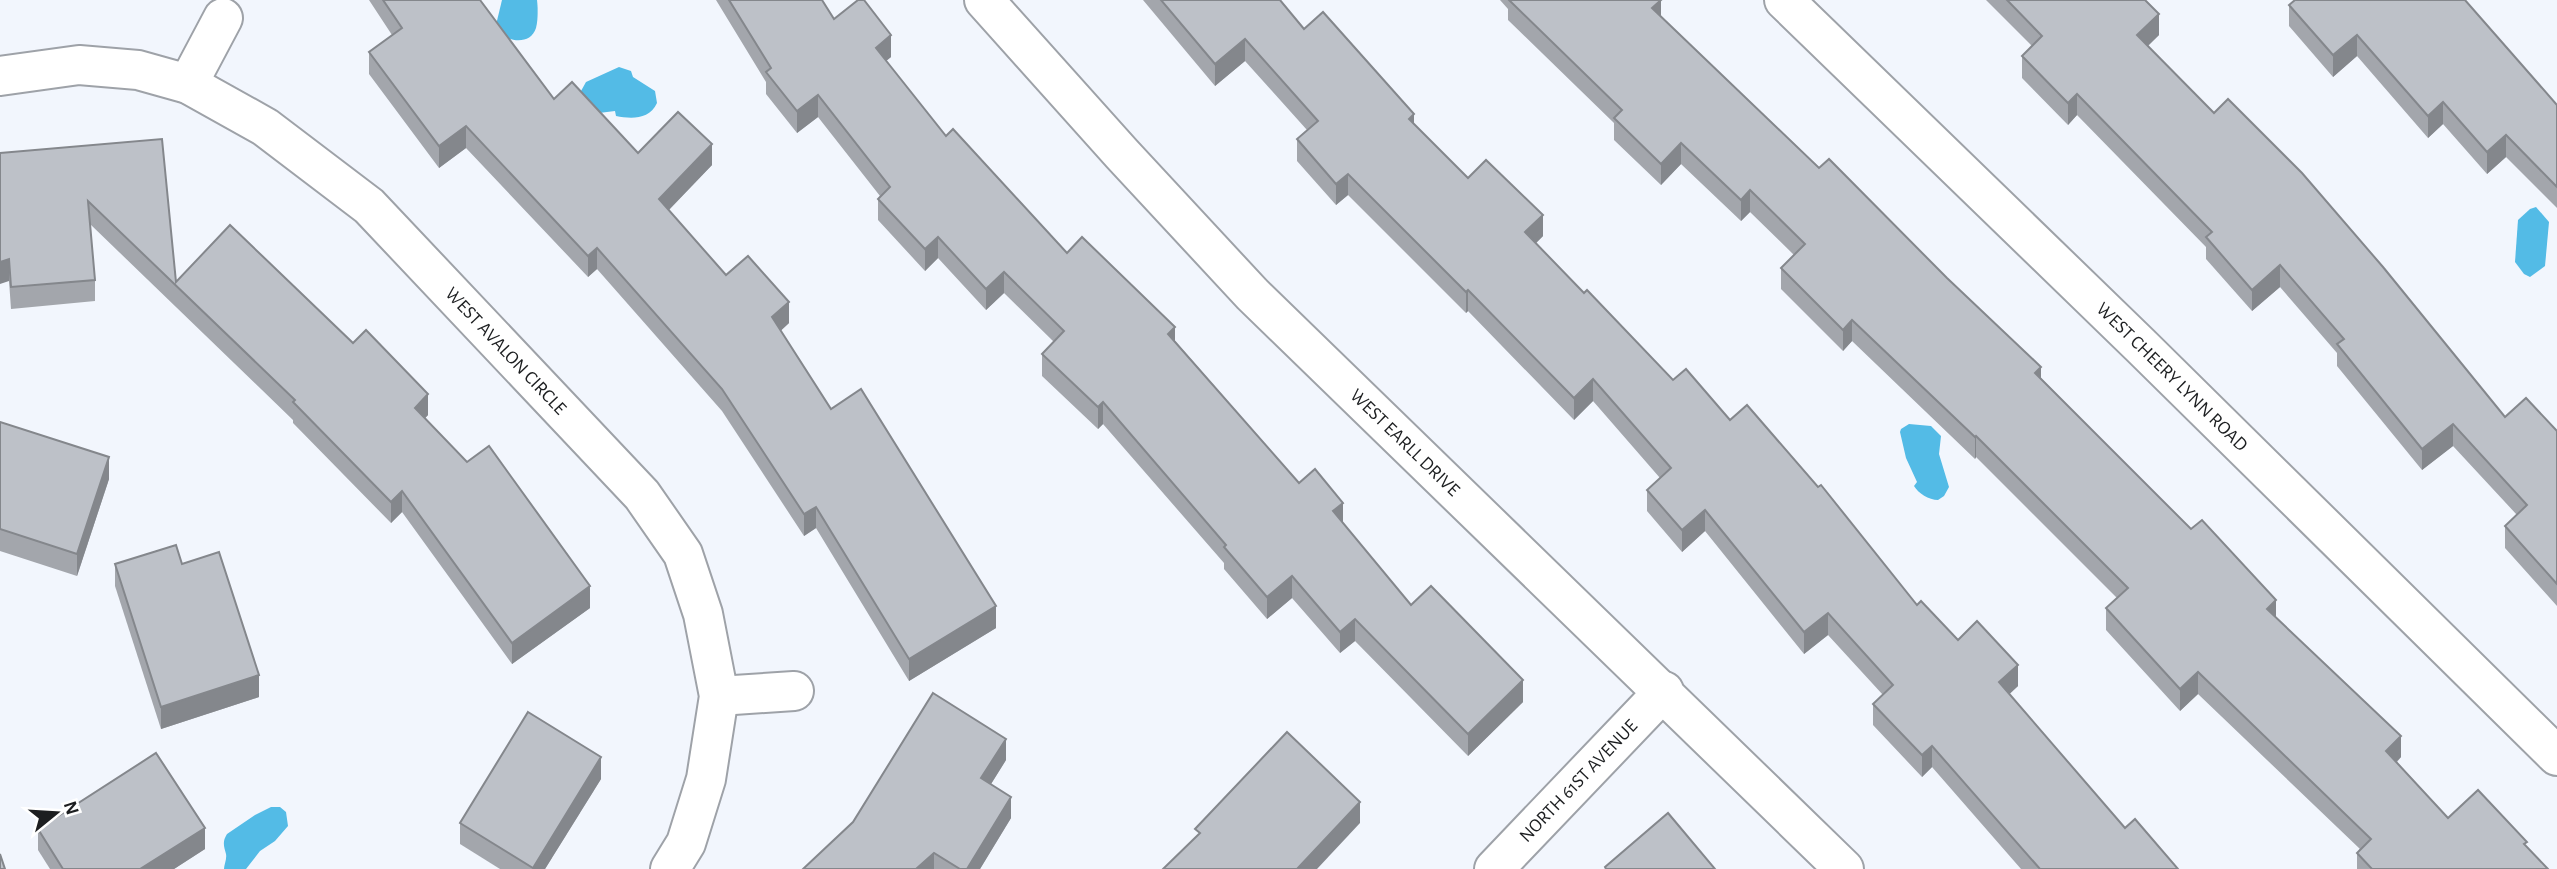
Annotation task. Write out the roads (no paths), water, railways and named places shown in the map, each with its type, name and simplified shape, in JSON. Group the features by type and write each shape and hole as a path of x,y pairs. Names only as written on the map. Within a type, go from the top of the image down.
{"street":[{"name":"WEST EARLL DRIVE","path":"984,0 1122,154 1252,293 1664,691 1843,869"},
{"name":"WEST CHEERY LYNN ROAD","path":"1784,0 2140,345 2557,756"},
{"path":"188,84 223,18"},
{"name":"WEST AVALON CIRCLE","path":"0,76 79,65 138,70 188,84 265,127 369,206 642,495 683,554 703,614 719,696 706,779 686,843 670,869"},
{"path":"719,696 794,691"},
{"name":"NORTH 61ST AVENUE","path":"1494,869 1664,691"}],"water":[{"path":"502,0 537,0 536,28 528,38 510,39 495,29"},
{"path":"619,67 631,71 633,77 655,91 657,103 649,113 633,118 616,116 615,111 599,113 581,98 586,82"},
{"path":"2536,207 2549,222 2545,266 2530,277 2524,274 2515,262 2518,220"},
{"path":"1909,424 1931,426 1941,436 1939,454 1949,487 1938,500 1924,496 1914,486 1917,482 1906,458 1900,432"},
{"path":"271,807 280,807 286,812 288,826 275,841 260,851 246,869 224,869 224,842 227,834"}]}
